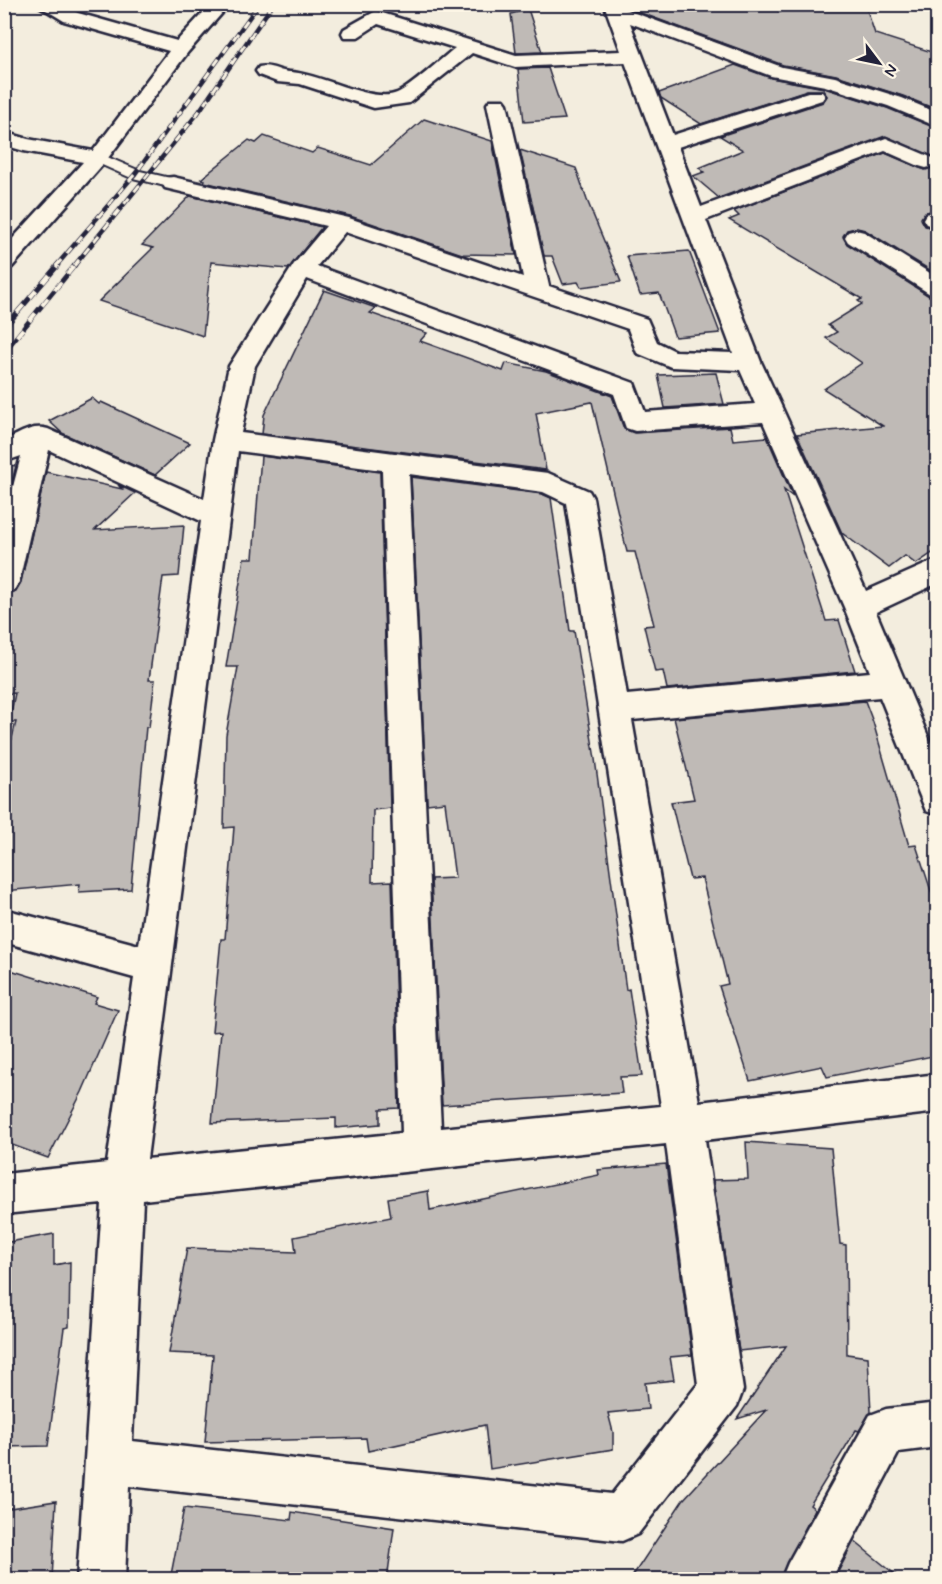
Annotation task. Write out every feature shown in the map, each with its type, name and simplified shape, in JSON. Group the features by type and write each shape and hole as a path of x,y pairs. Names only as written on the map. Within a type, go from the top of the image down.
{"street":[{"path":"4,262 98,158 181,48 221,4"},
{"path":"46,5 71,17 181,48"},
{"path":"615,8 749,362 859,607 938,801"},
{"path":"615,8 778,72 828,81 895,102 938,121"},
{"path":"351,33 376,17 515,61 633,56"},
{"path":"266,72 284,78 302,78 374,102 402,99 468,47"},
{"path":"666,144 815,96"},
{"path":"497,104 538,290"},
{"path":"4,156 14,141 98,158"},
{"path":"694,217 886,144 926,162"},
{"path":"172,183 341,223 638,324 646,347 671,359 749,362"},
{"path":"101,1580 124,1183 226,440 242,366 302,268 341,223"},
{"path":"856,237 938,289"},
{"path":"302,268 625,389 635,422 773,412"},
{"path":"39,435 215,516"},
{"path":"4,453 39,435"},
{"path":"4,582 39,435"},
{"path":"107,1461 622,1518 721,1390 683,1123 579,498 548,483 226,440"},
{"path":"395,463 422,1150"},
{"path":"859,607 938,570"},
{"path":"614,709 890,683"},
{"path":"4,924 154,966"},
{"path":"4,1194 683,1123 938,1093"},
{"path":"805,1580 886,1431 938,1425"}],"lane":[{"path":"98,158 135,174 172,183"}],"building":[{"path":"631,4 768,4 780,12 787,8 788,4 865,4 875,34 938,54 938,110 903,96 836,75 783,65 630,9"},
{"path":"528,9 542,52 516,53 511,14"},
{"path":"735,65 771,78 824,88 887,108 938,129 938,159 885,136 719,198 693,176 704,172 699,168 743,150 720,136 823,102 827,96 822,90 807,90 701,124 661,98 659,93"},
{"path":"548,68 565,119 524,122 518,69"},
{"path":"424,119 492,141 516,255 462,254 350,216 204,182 205,180 201,179 249,140 256,143 264,136 312,153 318,148 371,165"},
{"path":"520,150 576,168 621,282 581,287 578,282 563,284 552,256 544,256"},
{"path":"885,153 925,170 938,165 938,177 934,180 938,182 938,211 925,212 921,218 925,226 938,230 938,275 865,230 857,228 847,230 843,236 847,244 929,296 938,298 938,549 916,564 905,556 889,568 842,533 797,434 883,426 824,389 862,363 826,338 837,332 828,325 862,304 858,301 862,299 729,220 739,216 734,211"},
{"path":"190,196 322,227 288,269 211,262 203,336 99,301 153,248 142,245"},
{"path":"689,251 720,333 675,337 659,293 640,295 627,256"},
{"path":"324,290 376,308 370,313 427,333 420,341 503,371 506,363 546,371 612,396 624,429 634,433 730,427 733,440 767,437 793,497 784,490 826,621 839,620 855,671 667,689 663,671 655,672 644,626 654,625 635,552 627,552 592,402 536,413 546,470 262,434 264,415"},
{"path":"716,373 724,404 665,408 658,375"},
{"path":"92,398 99,404 101,402 190,443 155,475 62,433 49,421"},
{"path":"261,456 380,472 390,808 373,810 372,882 392,881 399,1108 380,1109 380,1124 336,1128 336,1118 212,1123 221,1031 212,1032 221,939 225,939 234,827 224,828 226,735 238,667 226,667 244,558 253,558"},
{"path":"4,464 16,466 4,510"},
{"path":"46,472 122,489 118,485 135,493 95,530 184,525 179,576 163,577 149,680 155,680 149,727 146,727 131,889 79,892 80,884 4,891 4,770 16,722 9,722 15,693 4,694 4,595 16,591 21,582"},
{"path":"411,477 542,494 551,498 570,631 574,631 595,759 626,990 629,989 642,1076 620,1077 622,1093 442,1105 431,879 455,878 445,802 427,804"},
{"path":"865,701 909,846 916,845 938,912 938,1055 827,1077 822,1066 750,1081 719,986 728,984 702,878 690,879 671,802 694,799 674,718"},
{"path":"4,968 97,997 94,1003 118,1010 82,1092 48,1158 4,1142"},
{"path":"746,1142 831,1148 840,1244 846,1245 847,1354 868,1357 871,1412 859,1431 856,1430 810,1505 815,1509 779,1580 630,1580 683,1500 766,1410 737,1419 786,1346 739,1351 713,1180 748,1179"},
{"path":"666,1164 692,1355 670,1357 674,1380 645,1383 648,1409 608,1413 613,1432 613,1449 490,1469 485,1425 368,1451 366,1438 205,1442 213,1355 169,1353 187,1248 296,1252 294,1237 391,1217 388,1198 428,1191 430,1210 599,1175 598,1170"},
{"path":"54,1234 54,1265 70,1262 69,1327 64,1328 48,1446 4,1447 4,1243"},
{"path":"56,1501 52,1580 4,1580 4,1509"},
{"path":"184,1508 291,1520 292,1512 394,1528 387,1580 170,1580"},
{"path":"854,1541 902,1580 834,1580"}],"railway":[{"path":"56,266 135,174 259,4"},
{"path":"74,266 198,113 273,4"},
{"path":"4,328 58,265"},
{"path":"4,352 75,265"}]}
